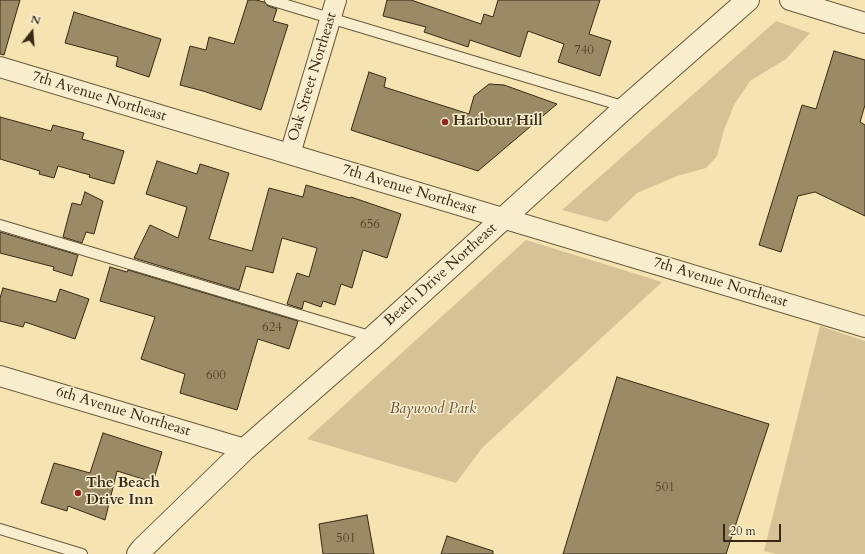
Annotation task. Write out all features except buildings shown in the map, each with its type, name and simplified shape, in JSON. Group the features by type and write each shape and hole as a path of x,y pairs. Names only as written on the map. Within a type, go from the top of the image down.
{"street":[{"name":"Beach Drive Northeast","path":"138,554 245,450 626,107 748,0"},
{"path":"790,0 865,23"},
{"name":"Oak Street Northeast","path":"290,154 334,9"},
{"name":"7th Avenue Northeast","path":"0,67 865,327"},
{"name":"6th Avenue Northeast","path":"0,376 245,450"}],"lane":[{"path":"270,0 334,9 626,107"},
{"path":"0,225 372,337"},
{"path":"0,529 82,554"}],"green space":[{"path":"776,21 810,33 786,59 750,81 734,105 724,130 717,156 706,168 677,176 637,193 607,222 562,210"},
{"name":"Baywood Park","path":"526,240 662,282 482,448 456,483 307,439"},
{"path":"820,326 865,341 865,554 776,554 764,551"}],"place":[{"name":"Harbour Hill","path":"445,122"},
{"name":"The Beach Drive Inn","path":"78,493"}]}
